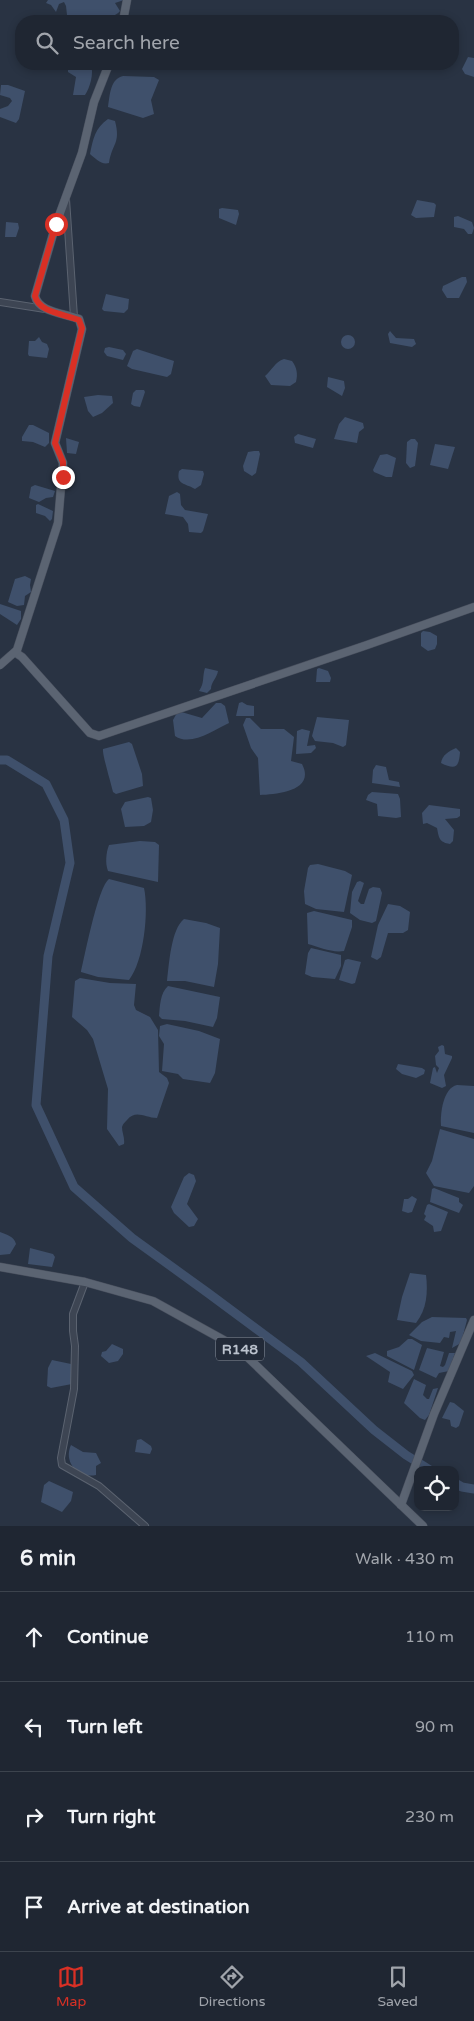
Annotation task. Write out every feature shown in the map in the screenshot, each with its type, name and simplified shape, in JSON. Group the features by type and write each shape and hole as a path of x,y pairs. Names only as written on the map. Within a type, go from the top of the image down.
{"main road":[{"path":"124,15 127,0"},
{"path":"0,665 16,652 58,523 63,462 55,443 82,328 79,320 74,317 45,309 36,303 35,296 56,224 82,153 94,102 107,70"},
{"path":"16,652 90,733 99,736 474,607"},
{"name":"R148","path":"0,1267 85,1282 153,1301 238,1348 424,1526"},
{"path":"401,1505 411,1482 434,1414 474,1320"}],"street":[{"path":"66,197 74,317"},
{"path":"0,302 45,309"},
{"path":"85,1282 73,1314 75,1346 74,1389 61,1458 62,1465 99,1486 145,1526"}],"water":[{"path":"48,0 124,0 115,3 120,11 115,15 67,15 64,2 59,4 56,12 51,5 46,3"},
{"path":"468,57 474,58 474,77 465,74 462,69"},
{"path":"68,70 92,70 91,80 85,95 73,95 76,77 68,72"},
{"path":"123,76 154,77 159,80 151,100 154,114 143,118 108,107 113,84 115,80"},
{"path":"1,85 8,85 25,91 19,119 16,123 0,117 0,109 8,106 12,101 10,98 0,95"},
{"path":"108,119 115,121 117,139 109,163 104,163 90,154 97,130"},
{"path":"417,200 436,205 434,217 416,218 411,215"},
{"path":"219,209 238,210 239,214 236,225 219,218"},
{"path":"458,216 472,222 474,228 472,234 468,234 464,229 454,227 454,217"},
{"path":"6,222 18,223 19,228 16,237 5,237"},
{"path":"466,277 467,282 459,298 447,298 442,290 443,286"},
{"path":"106,294 129,299 128,309 124,313 104,311 102,309"},
{"path":"390,331 396,338 414,339 416,344 412,347 390,343 388,334"},
{"path":"345,335 351,335 355,342 351,349 345,349 341,345 341,339"},
{"path":"39,337 42,342 47,344 49,349 47,358 29,356 28,354 29,341 35,341"},
{"path":"105,348 123,350 126,354 123,360 107,356 104,352"},
{"path":"137,349 174,361 171,374 167,377 132,369 127,366 133,351"},
{"path":"284,359 292,361 295,366 296,382 290,386 271,385 265,376 276,364"},
{"path":"328,377 344,381 345,388 342,396 327,387"},
{"path":"136,390 144,390 145,392 140,407 131,404 133,393"},
{"path":"112,396 113,403 102,413 93,417 88,411 84,397"},
{"path":"345,417 363,423 364,428 359,432 357,443 334,439 339,424"},
{"path":"29,425 49,433 49,443 45,447 33,442 22,441 22,437"},
{"path":"298,434 316,439 313,448 295,443 294,437"},
{"path":"66,438 79,442 76,454 67,453"},
{"path":"415,439 418,443 415,466 410,468 406,463 407,442"},
{"path":"435,444 455,447 448,469 430,465"},
{"path":"259,451 260,454 256,473 252,476 244,471 243,466 248,452"},
{"path":"387,454 396,458 392,477 386,477 373,470 380,455"},
{"path":"182,469 203,471 201,485 195,489 182,483 178,476 179,471"},
{"path":"35,485 55,491 53,497 39,502 29,498 31,487"},
{"path":"177,492 180,494 181,505 185,510 208,514 201,533 189,532 188,524 183,517 165,514 169,496"},
{"path":"38,504 53,511 50,521 45,516 36,513 36,505"},
{"path":"25,576 31,579 31,592 25,596 24,605 17,606 8,602 15,579"},
{"path":"0,604 21,611 21,619 17,625 0,614"},
{"path":"423,631 437,636 435,649 428,651 421,646 421,633"},
{"path":"205,668 218,671 211,689 207,693 199,691"},
{"path":"317,669 328,671 331,678 330,682 316,682"},
{"path":"242,702 254,706 254,716 236,716 239,703"},
{"path":"216,703 221,703 225,706 229,723 195,739 181,739 175,736 173,720 178,711 202,718"},
{"path":"317,717 349,720 346,745 343,747 333,743 315,741 312,736"},
{"path":"246,718 250,718 261,729 284,729 294,737 291,761 302,764 305,773 304,780 299,785 284,792 260,795 258,758 251,748 243,725"},
{"path":"302,729 310,731 307,746 315,745 316,748 311,753 296,754 297,731"},
{"path":"129,742 132,744 142,774 143,786 116,794 113,792 103,749"},
{"path":"456,748 460,752 459,761 455,766 441,763 448,752"},
{"path":"376,765 386,767 389,780 399,782 400,787 372,783 373,770"},
{"path":"372,792 398,794 401,817 378,816 377,804 366,800"},
{"path":"151,798 153,810 151,822 144,826 125,827 121,809 125,802"},
{"path":"429,805 460,809 460,816 457,818 445,819 454,830 453,841 450,844 440,839 437,828 427,823 423,824 422,813"},
{"path":"140,841 155,842 159,845 158,882 108,871 106,858 109,845"},
{"path":"318,864 345,871 352,875 344,912 316,909 305,904 304,891 308,868 310,865"},
{"path":"109,879 144,888 146,909 142,949 134,972 129,980 98,977 81,972 96,907"},
{"path":"357,882 364,883 358,901 361,904 364,904 369,889 373,887 380,888 382,893 376,921 372,923 360,920 350,913 352,892"},
{"path":"388,904 400,906 410,912 408,930 403,933 388,933 381,957 377,960 371,957 378,925"},
{"path":"314,911 352,920 352,927 344,951 330,950 308,944 307,913"},
{"path":"184,919 220,928 218,964 214,987 185,981 167,981 173,939"},
{"path":"311,948 341,955 341,966 335,979 312,977 305,974 308,953"},
{"path":"345,960 361,962 355,983 352,984 339,980"},
{"path":"80,978 110,983 136,984 134,1005 136,1010 150,1017 158,1030 159,1072 167,1078 169,1083 157,1118 141,1115 130,1117 122,1126 124,1144 119,1146 107,1129 108,1089 93,1039 87,1030 72,1017 75,981"},
{"path":"168,986 220,997 217,1018 213,1027 185,1021 162,1019 159,1016 161,1000 163,992"},
{"path":"167,1024 199,1031 220,1039 215,1073 210,1083 183,1079 178,1074 162,1071 164,1044 159,1036 160,1026"},
{"path":"444,1046 445,1054 452,1056 452,1058 444,1075 446,1086 442,1088 430,1083 433,1068 435,1067 437,1073 439,1068 436,1065 435,1056 439,1051 438,1047"},
{"path":"398,1064 422,1068 425,1070 424,1074 416,1078 402,1074 396,1069"},
{"path":"457,1085 474,1086 474,1133 441,1126 443,1102 448,1091"},
{"path":"440,1129 474,1139 474,1186 469,1193 434,1186 426,1173 432,1161"},
{"path":"189,1173 194,1175 196,1181 187,1204 198,1219 194,1226 189,1227 174,1213 171,1207 184,1177"},
{"path":"434,1188 459,1198 459,1202 463,1205 459,1213 430,1202 432,1189"},
{"path":"412,1196 417,1199 412,1212 402,1211 404,1199"},
{"path":"429,1204 448,1212 441,1231 434,1232 433,1226 424,1220 426,1216 424,1214"},
{"path":"0,1232 10,1236 15,1241 16,1244 10,1254 0,1255"},
{"path":"30,1248 53,1254 55,1257 52,1267 28,1264"},
{"path":"410,1273 426,1275 426,1300 420,1318 416,1323 397,1320"},
{"path":"432,1317 466,1318 461,1343 452,1348 456,1331 450,1332 449,1338 444,1337 440,1343 421,1341 409,1335 422,1322"},
{"path":"408,1339 412,1339 422,1345 414,1370 387,1356 387,1351 399,1347"},
{"path":"112,1344 123,1349 123,1354 118,1361 109,1363 101,1356 102,1352 106,1351"},
{"path":"427,1348 444,1352 440,1366 443,1367 449,1353 455,1353 449,1371 439,1373 436,1378 419,1370"},
{"path":"375,1353 412,1371 414,1375 403,1389 388,1382 390,1372 366,1356"},
{"path":"52,1360 71,1364 74,1375 72,1384 51,1388 47,1386 48,1368"},
{"path":"414,1379 426,1385 423,1395 427,1399 429,1399 433,1389 438,1388 429,1415 425,1420 420,1418 404,1403"},
{"path":"450,1402 464,1411 459,1426 456,1428 451,1426 450,1420 442,1418"},
{"path":"141,1439 151,1446 150,1454 135,1452 137,1440"},
{"path":"71,1445 83,1452 96,1453 101,1463 96,1466 96,1475 89,1476 78,1472 74,1468 69,1457"},
{"path":"49,1481 73,1492 71,1501 62,1512 41,1502 44,1485"}],"waterway":[{"path":"0,760 7,760 46,784 64,820 70,863 48,956 36,1105 74,1187 132,1238 301,1362 374,1430 424,1466"},
{"path":"459,1485 474,1489"}],"route":[{"path":"56,224 35,296 36,303 45,309 69,315 79,320 82,328 55,443 63,462 63,477"}]}
